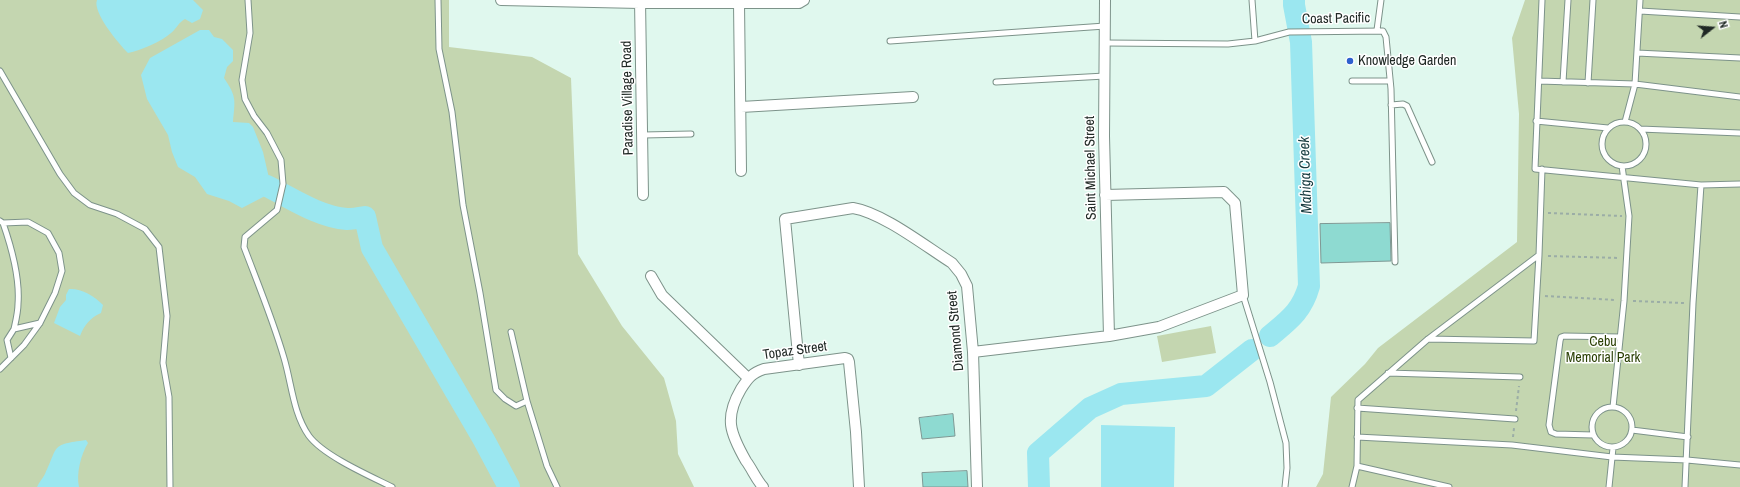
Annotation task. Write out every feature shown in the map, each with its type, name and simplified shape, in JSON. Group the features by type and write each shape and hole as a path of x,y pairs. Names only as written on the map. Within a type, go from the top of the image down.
{"street":[{"path":"501,0 739,3 799,2 804,0"},
{"name":"Saint Michael Street","path":"1105,0 1105,195 1109,336"},
{"name":"Paradise Village Road","path":"640,2 643,195"},
{"path":"739,3 741,171"},
{"path":"741,107 912,97"},
{"path":"973,352 1109,336 1159,328 1243,295 1235,203 1224,192 1105,195"},
{"name":"Diamond Street","path":"799,365 785,219 853,208 864,210 878,216 952,263 961,274 967,286 973,352 977,487"},
{"path":"652,276 662,295 748,378 735,400 731,412 730,427 737,445 763,487"},
{"name":"Topaz Street","path":"748,378 756,372 764,369 845,358 848,359 856,432 859,487"}],"lane":[{"path":"248,0 250,33 242,80 245,99 254,116 267,133 281,160 283,184 277,210 244,237 244,247 274,327 287,368 295,408 310,437 324,450 392,487"},
{"path":"438,0 439,49 452,112 463,205 480,293 496,390 505,400 516,406 527,401"},
{"path":"1252,0 1255,41"},
{"path":"1377,30 1382,0"},
{"path":"1542,0 1535,169 1701,185 1740,184"},
{"path":"1563,82 1568,0"},
{"path":"1588,82 1593,0"},
{"path":"1625,122 1636,84 1640,0"},
{"path":"1640,11 1740,17"},
{"path":"890,42 1105,26"},
{"name":"Coast Pacific","path":"1106,43 1228,44 1255,41 1289,32 1382,31 1386,37 1390,81 1395,262"},
{"path":"1637,53 1740,58"},
{"path":"0,72 60,174 74,192 90,205 117,214 145,228 159,248 167,316 162,363 169,397 170,487"},
{"path":"996,82 1105,76"},
{"path":"1352,81 1390,81"},
{"path":"1539,81 1636,84 1740,97"},
{"path":"1391,105 1403,104 1407,106 1432,162"},
{"path":"1536,121 1608,128"},
{"path":"1625,122 1634,124 1640,129 1646,143 1644,154 1637,162 1627,166 1622,166 1611,161 1604,151 1603,139 1608,128 1613,124 1625,122"},
{"path":"1640,129 1740,133"},
{"path":"643,135 691,134"},
{"path":"1613,407 1629,216 1622,166"},
{"path":"1428,339 1534,341 1542,169"},
{"path":"1685,487 1693,303 1701,185"},
{"path":"0,343 7,340 14,329 18,303 16,276 11,247 1,222 28,222 48,233 59,253 62,271 56,293 40,323 24,345 0,370"},
{"path":"1352,487 1357,466 1358,400 1428,339 1539,255"},
{"path":"1243,295 1270,382 1286,443 1287,468 1285,487"},
{"path":"14,329 40,323"},
{"path":"511,332 527,401 547,466 557,487"},
{"path":"1593,435 1556,434 1551,432 1549,425 1561,337 1620,337"},
{"path":"7,340 11,358"},
{"path":"1388,373 1520,377"},
{"path":"1608,407 1613,407 1624,410 1628,414 1632,425 1632,430 1627,441 1618,447 1613,448 1601,445 1593,435 1591,424 1597,413 1608,407"},
{"path":"1357,408 1515,419"},
{"path":"1632,430 1688,438"},
{"path":"1357,437 1512,445 1612,457 1687,460 1740,465"},
{"path":"1609,487 1613,448"},
{"path":"1357,466 1449,487"}],"path":[{"path":"1540,212 1629,216"},
{"path":"1539,255 1626,258"}],"green space":[{"path":"0,0 449,0 449,47 532,57 571,78 578,254 622,326 664,378 676,421 678,454 694,487 0,487"},
{"name":"Cebu Memorial Park","path":"1525,0 1740,0 1740,487 1316,487 1323,474 1331,397 1365,364 1378,348 1517,242 1519,114 1512,38"},
{"path":"1211,326 1216,353 1162,362 1157,336"}],"water":[{"path":"97,0 193,0 203,10 200,19 192,23 185,19 162,40 145,48 128,53 102,20 98,12"},
{"path":"200,30 209,30 214,37 222,39 233,50 233,61 227,67 224,78 233,94 233,122 249,123 253,127 263,152 269,178 265,196 242,208 229,201 207,194 195,177 178,167 172,152 168,135 147,99 141,75 150,58"},
{"path":"69,289 87,293 103,305 101,313 88,322 80,336 54,323 60,307 66,300 66,295"},
{"path":"1101,425 1175,427 1174,487 1101,487"},
{"path":"86,440 88,443 81,458 79,470 79,487 37,487 57,448 66,443"}],"building":[{"path":"1390,223 1391,261 1321,263 1320,224"},
{"path":"953,414 955,436 922,439 919,418"},
{"path":"967,471 968,487 923,487 922,473"}],"waterway":[{"name":"Mahiga Creek","path":"1270,336 1289,320 1299,309 1309,286 1301,42 1294,0"},
{"path":"267,186 326,215 347,219 365,217 372,248 484,440 509,487"},
{"name":"Mahiga Creek","path":"1039,487 1038,453 1090,408 1121,394 1206,386 1252,350"}],"place":[{"name":"Knowledge Garden","path":"1350,61"}]}
